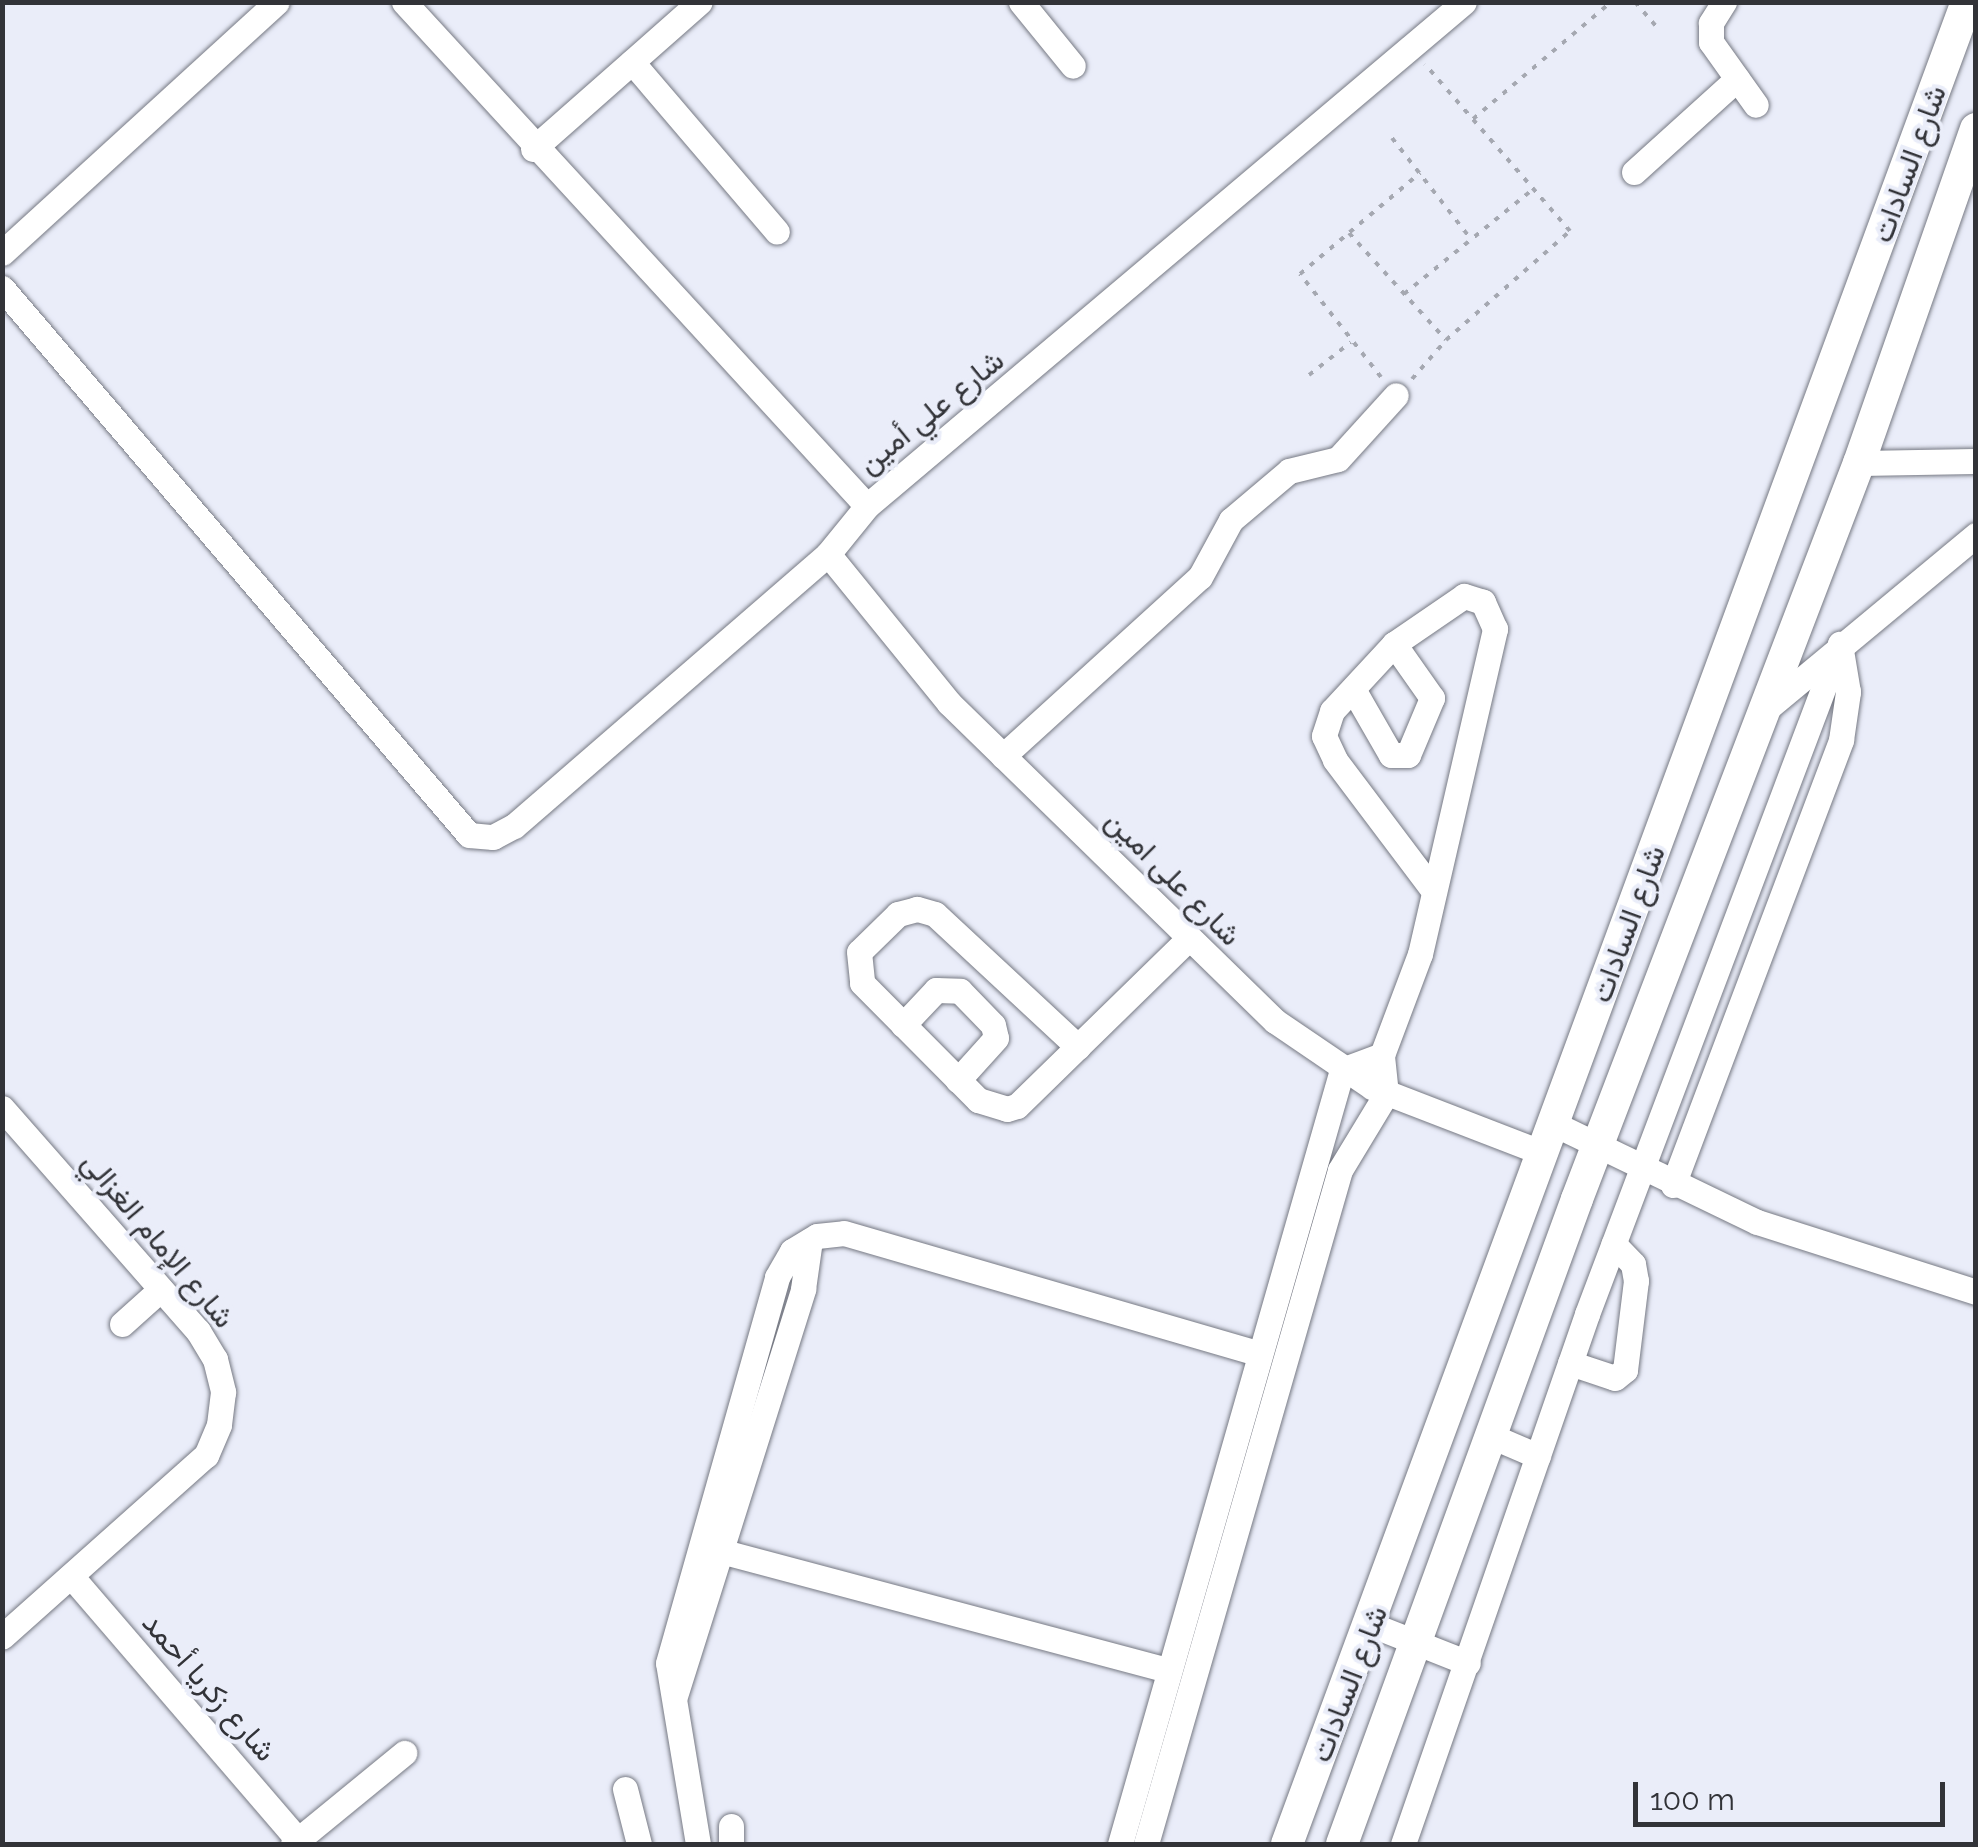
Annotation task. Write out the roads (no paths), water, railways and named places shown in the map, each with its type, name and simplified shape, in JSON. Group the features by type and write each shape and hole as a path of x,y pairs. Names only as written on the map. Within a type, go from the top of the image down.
{"main road":[{"name":"شارع السادات","path":"1288,1844 1372,1625 1967,2"},
{"name":"شارع السادات","path":"1342,1844 1569,1222 1859,463 1976,128"},
{"path":"1525,1205 1569,1222"}],"street":[{"path":"2,254 277,2"},
{"name":"شارع علي أمين","path":"404,2 533,149 867,506 1464,2"},
{"path":"533,149 700,2"},
{"path":"1022,2 1073,66"},
{"path":"1724,2 1711,23 1711,42 1756,105"},
{"path":"632,62 776,232"},
{"path":"1634,172 1737,79"},
{"path":"2,288 469,835 493,838 514,826 828,554 867,506"},
{"path":"1003,756 1200,577 1231,520 1289,472 1338,459 1396,394"},
{"path":"1859,463 1976,461"},
{"path":"1761,714 1840,644 1976,535"},
{"name":"شارع على امين","path":"828,554 949,703 1275,1021 1342,1070 1386,1094 1549,1138 1598,1146 1673,1185 1758,1222 1976,1292"},
{"path":"1120,1844 1142,1828 1247,1490 1340,1170 1386,1094 1382,1055 1403,1009 1433,890 1494,619 1482,602 1454,598 1394,644 1325,722 1328,750 1433,890"},
{"path":"1353,690 1391,755 1408,755 1432,698 1394,644"},
{"path":"1402,1844 1570,1363 1840,644"},
{"path":"1673,1185 1841,740 1848,692 1840,644"},
{"path":"1078,1047 936,914 917,909 898,914 856,960 862,983 958,1080 987,1106 1007,1109 1078,1047 1189,938"},
{"path":"903,1024 936,990 960,991 993,1025 996,1038 958,1080"},
{"path":"1142,1828 1167,1670 1342,1070 1382,1055"},
{"name":"شارع الإمام الغزالي","path":"2,1108 161,1289 215,1360 223,1392 219,1425 206,1455 2,1638"},
{"path":"698,1844 668,1672 674,1635 785,1258 810,1240 854,1235 1258,1354"},
{"path":"673,1701 724,1552 806,1278 810,1240"},
{"path":"1570,1363 1616,1378 1625,1370 1636,1281 1632,1264 1614,1244"},
{"path":"122,1324 161,1289"},
{"path":"1490,1436 1538,1456"},
{"path":"1222,1482 1247,1490"},
{"path":"724,1552 1167,1670"},
{"name":"شارع زكريا أحمد","path":"70,1576 296,1842"},
{"path":"1372,1625 1468,1664"},
{"path":"296,1842 404,1753"},
{"path":"625,1789 639,1844"}]}
